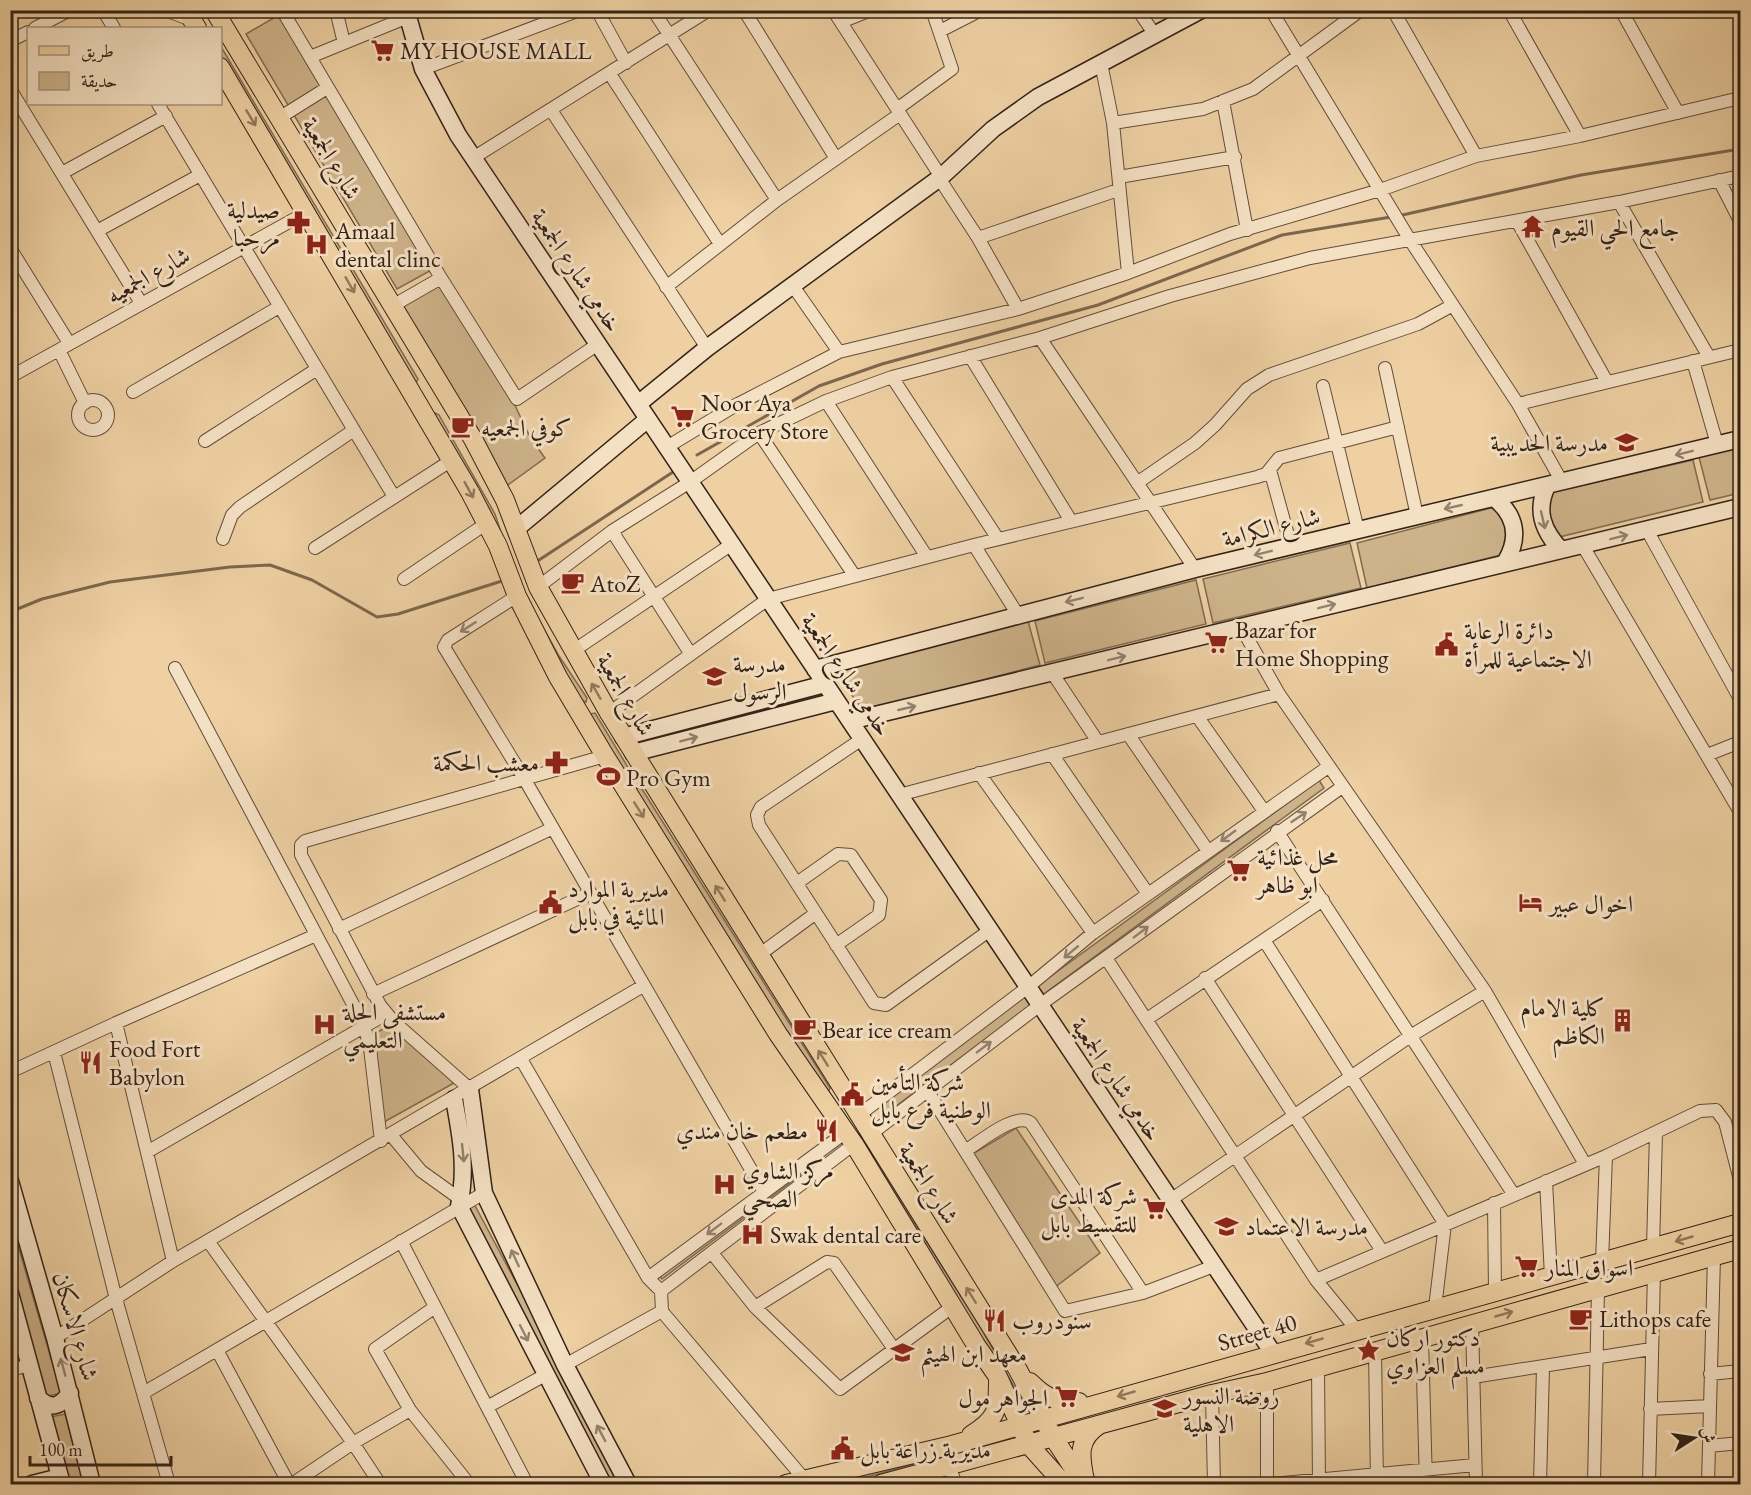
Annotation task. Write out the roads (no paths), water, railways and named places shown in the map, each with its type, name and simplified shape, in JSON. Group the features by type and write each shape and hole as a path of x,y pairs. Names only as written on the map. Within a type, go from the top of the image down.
{"main road":[{"name":"شارع الجمعية","path":"214,10 453,405 505,500 538,587 609,713 632,735 759,955 1018,1370 1053,1437 1084,1485"},
{"name":"شارع الجمعية","path":"222,70 452,459 487,524 517,596 558,677 778,1034 850,1138 998,1377 1029,1445 1062,1485"},
{"path":"411,389 426,386 435,374"},
{"path":"428,417 438,406 453,405"},
{"path":"752,992 766,989 775,978"},
{"path":"778,1034 786,1023 799,1019"},
{"path":"828,1106 837,1100 850,1100"},
{"name":"Street 40","path":"786,1485 952,1445 1356,1329 1740,1223"},
{"name":"Street 40","path":"881,1484 957,1462 1029,1445 1112,1420 1267,1382 1740,1249"},
{"path":"1629,1254 1625,1265 1633,1278"},
{"path":"1601,1262 1607,1274 1601,1287"},
{"path":"1018,1370 1040,1392 1054,1401 1099,1402"},
{"path":"952,1445 979,1430 991,1419 999,1401 998,1377"},
{"path":"1084,1485 1080,1457 1083,1443 1091,1430 1112,1420"},
{"path":"957,1462 998,1456 1021,1458 1062,1485"}],"street":[{"path":"37,27 70,10"},
{"path":"103,10 113,27"},
{"path":"165,10 192,20"},
{"path":"282,10 441,278 517,399 598,344"},
{"path":"336,10 344,43"},
{"path":"423,69 580,10"},
{"path":"597,10 626,63"},
{"path":"652,10 777,200"},
{"path":"473,158 709,10"},
{"path":"744,10 835,157"},
{"path":"833,10 978,238 1018,309"},
{"path":"841,22 871,10"},
{"path":"666,287 777,200 898,112 952,69 932,10"},
{"path":"940,31 981,10"},
{"path":"638,404 707,348 940,177 993,129 1038,97 1201,10"},
{"path":"1271,10 1410,240 1518,404 1554,484 1540,502 1547,534 1561,550"},
{"path":"1113,123 1203,110 1253,89 1361,10"},
{"path":"1393,10 1476,156"},
{"path":"1509,10 1580,136"},
{"path":"1621,10 1678,113"},
{"path":"1140,11 1155,35"},
{"path":"310,57 407,14"},
{"name":"خدمي شارع الجمعية","path":"407,14 423,69 445,114 473,158 1169,1201 1273,1353"},
{"path":"10,41 27,32"},
{"path":"1101,63 1113,123 1128,273"},
{"path":"610,74 720,244"},
{"path":"279,118 327,88"},
{"path":"10,89 141,303"},
{"path":"667,447 736,405 839,352 1018,309 1128,273 1247,230 1380,190 1476,156 1580,136 1740,98"},
{"path":"1223,101 1247,230"},
{"path":"23,110 33,105"},
{"path":"159,105 393,495"},
{"path":"551,110 707,348"},
{"path":"62,173 166,116"},
{"path":"1119,177 1235,157"},
{"path":"97,231 200,175"},
{"path":"538,587 612,531 690,482 759,433 826,401 892,376 1040,338 1236,276 1311,258 1619,202 1740,176"},
{"path":"1719,180 1740,221"},
{"path":"978,238 1118,190"},
{"path":"1619,202 1708,357"},
{"name":"شارع الجمعيه","path":"10,377 307,212"},
{"path":"1517,221 1606,382"},
{"path":"10,248 64,346 85,403"},
{"path":"394,305 441,278"},
{"path":"793,285 839,352"},
{"path":"1137,483 1195,443 1246,388 1269,375 1418,324 1453,305"},
{"path":"133,392 279,307"},
{"path":"1040,338 1196,570"},
{"path":"1518,404 1740,350"},
{"path":"970,356 1071,521"},
{"path":"1693,361 1717,444"},
{"path":"1385,368 1417,516"},
{"path":"205,441 317,369"},
{"path":"892,376 999,539"},
{"path":"1323,386 1358,530"},
{"path":"826,401 927,557"},
{"path":"516,529 648,419"},
{"path":"609,713 768,599 974,545 1257,477 1270,470 1279,458 1398,427"},
{"path":"224,539 232,515 240,507 354,430"},
{"path":"759,433 854,575"},
{"name":"شارع الكرامة","path":"815,669 1291,546 1740,439"},
{"path":"315,548 393,495 452,459"},
{"path":"1270,470 1291,546"},
{"path":"1494,498 1507,509 1514,530 1515,545 1506,561"},
{"path":"850,721 1053,674 1506,561 1738,512"},
{"path":"404,579 487,524"},
{"path":"1647,530 1740,699"},
{"path":"612,531 690,653"},
{"path":"573,651 732,544"},
{"path":"974,545 1018,615"},
{"path":"1583,546 1740,812"},
{"path":"517,596 448,640 444,647 525,780 764,1192"},
{"path":"1240,627 1279,694 1328,767 1485,991 1585,1164"},
{"path":"175,668 364,1025 386,1138 459,1203 603,1485"},
{"path":"1053,674 1098,742"},
{"path":"632,735 825,684"},
{"path":"899,795 1279,694"},
{"path":"640,751 836,701"},
{"path":"1197,716 1264,811"},
{"path":"1128,734 1209,851"},
{"path":"862,739 761,807 758,815 759,825 874,1003 886,1005 990,930"},
{"path":"1707,755 1740,742"},
{"path":"1052,754 1148,894"},
{"path":"605,756 303,843 301,855 373,994 386,1014 470,1089 484,1192 565,1365 628,1485"},
{"path":"850,1100 1028,987 1093,933 1328,767"},
{"path":"979,773 1093,933"},
{"path":"871,1134 1040,1005 1277,831 1342,787"},
{"path":"339,929 553,828"},
{"path":"1277,831 1412,1035 1514,1195"},
{"path":"796,883 838,854 851,855 880,900 879,915 836,945"},
{"path":"373,994 590,893"},
{"path":"1147,1019 1323,900"},
{"path":"759,955 816,913"},
{"path":"10,1072 316,935"},
{"path":"1264,940 1445,1224 1435,1308"},
{"path":"1106,958 1238,1156 1316,1280 1356,1329"},
{"path":"1205,978 1382,1251"},
{"path":"55,1338 173,1261 454,1099 643,986"},
{"path":"1169,1201 1412,1035 1485,991"},
{"path":"147,1152 386,1014"},
{"path":"116,1023 173,1261"},
{"path":"54,1052 116,1299 145,1392 169,1485"},
{"path":"521,1059 648,1278 661,1291 662,1311 805,1480"},
{"path":"927,1090 1062,1309 1070,1312 1143,1293 1214,1266"},
{"path":"454,1099 464,1155 464,1181 459,1203"},
{"path":"1316,1280 1606,1156 1700,1111 1716,1110 1725,1122 1740,1180"},
{"path":"965,1151 1016,1119 1027,1120 1031,1123 1143,1293"},
{"path":"1653,1248 1656,1132"},
{"path":"648,1278 764,1192 850,1138"},
{"path":"661,1291 712,1253 850,1138"},
{"path":"1601,1262 1606,1156"},
{"path":"1546,1181 1551,1276"},
{"name":"شارع الاسكان","path":"11,1188 55,1338 92,1485"},
{"path":"145,1392 401,1241 459,1203 484,1192"},
{"path":"1494,1203 1496,1291"},
{"path":"208,1241 353,1443 380,1485"},
{"path":"401,1241 527,1485"},
{"path":"712,1253 755,1306 840,1389 952,1306"},
{"path":"1708,1485 1714,1256"},
{"path":"755,1306 827,1262 834,1263 894,1349"},
{"path":"1649,1485 1654,1272"},
{"path":"1594,1485 1601,1287"},
{"path":"10,1293 14,1316 30,1365 61,1481 32,1485"},
{"path":"435,1307 375,1349 410,1410 469,1485"},
{"path":"565,1365 662,1311"},
{"path":"1472,1323 1476,1485"},
{"path":"1422,1339 1426,1485"},
{"path":"1473,1377 1651,1348"},
{"path":"217,1350 291,1485 353,1443 410,1410"},
{"path":"1375,1352 1377,1479"},
{"path":"10,1370 30,1365"},
{"path":"1318,1367 1319,1482"},
{"path":"1540,1485 1543,1367"},
{"path":"1710,1374 1740,1371"},
{"path":"487,1407 545,1375"},
{"path":"1267,1382 1267,1485"},
{"path":"38,1398 47,1406 54,1407 62,1404 70,1393"},
{"path":"1212,1394 1214,1485"},
{"path":"1650,1408 1710,1406"},
{"path":"1709,1446 1740,1443"},
{"path":"956,1485 957,1462"},
{"path":"1272,1485 1377,1479 1426,1470 1475,1466"}],"waterway":[{"path":"1398,216 1581,175 1740,149"},
{"path":"697,455 819,386 882,364 1098,305 1282,235 1391,217"},
{"path":"536,562 676,470"},
{"path":"10,612 42,599 110,582 230,567 270,565 312,580 377,617 398,614 505,580"}],"place":[{"name":"MY HOUSE MALL","path":"382,50"},
{"name":"صيدلية مرحبا","path":"298,223"},
{"name":"جامع الحي القيوم","path":"1533,227"},
{"name":"Amaal dental clinc","path":"317,244"},
{"name":"Noor Aya Grocery Store","path":"683,416"},
{"name":"كوفي الجمعيه","path":"463,427"},
{"name":"مدرسة الحديبية","path":"1626,442"},
{"name":"AtoZ","path":"572,583"},
{"name":"Bazar for Home Shopping","path":"1217,643"},
{"name":"دائرة الرعاية الاجتماعية للمرأة","path":"1446,644"},
{"name":"مدرسة الرسول","path":"715,677"},
{"name":"معشب الحكمة","path":"557,762"},
{"name":"Pro Gym","path":"608,777"},
{"name":"محل غذائية ابو ظاهر","path":"1239,870"},
{"name":"مديرية الموارد المائية في بابل","path":"550,902"},
{"name":"اخوال عبير","path":"1531,903"},
{"name":"كلية الامام الكاظم","path":"1623,1021"},
{"name":"مستشفى الحلة التعليمي","path":"325,1025"},
{"name":"Bear ice cream","path":"804,1029"},
{"name":"Food Fort Babylon","path":"91,1062"},
{"name":"شركة التأمين الوطنية فرع بابل","path":"853,1095"},
{"name":"مطعم خان مندي","path":"826,1130"},
{"name":"مركز الشاوي الصحي","path":"724,1184"},
{"name":"شركة المدى للتقسيط بابل","path":"1155,1209"},
{"name":"مدرسة الاعتماد","path":"1227,1226"},
{"name":"Swak dental care","path":"752,1234"},
{"name":"اسواق المنار","path":"1527,1267"},
{"name":"Lithops cafe","path":"1581,1318"},
{"name":"سنودروب","path":"994,1320"},
{"name":"دكتور اركان مسلم العزاوي","path":"1368,1351"},
{"name":"معهد ابن الهيثم","path":"902,1353"},
{"name":"الجواهر مول","path":"1066,1397"},
{"name":"روضة النسور الاهلية","path":"1165,1409"},
{"name":"مديرية زراعة بابل","path":"842,1449"}]}
